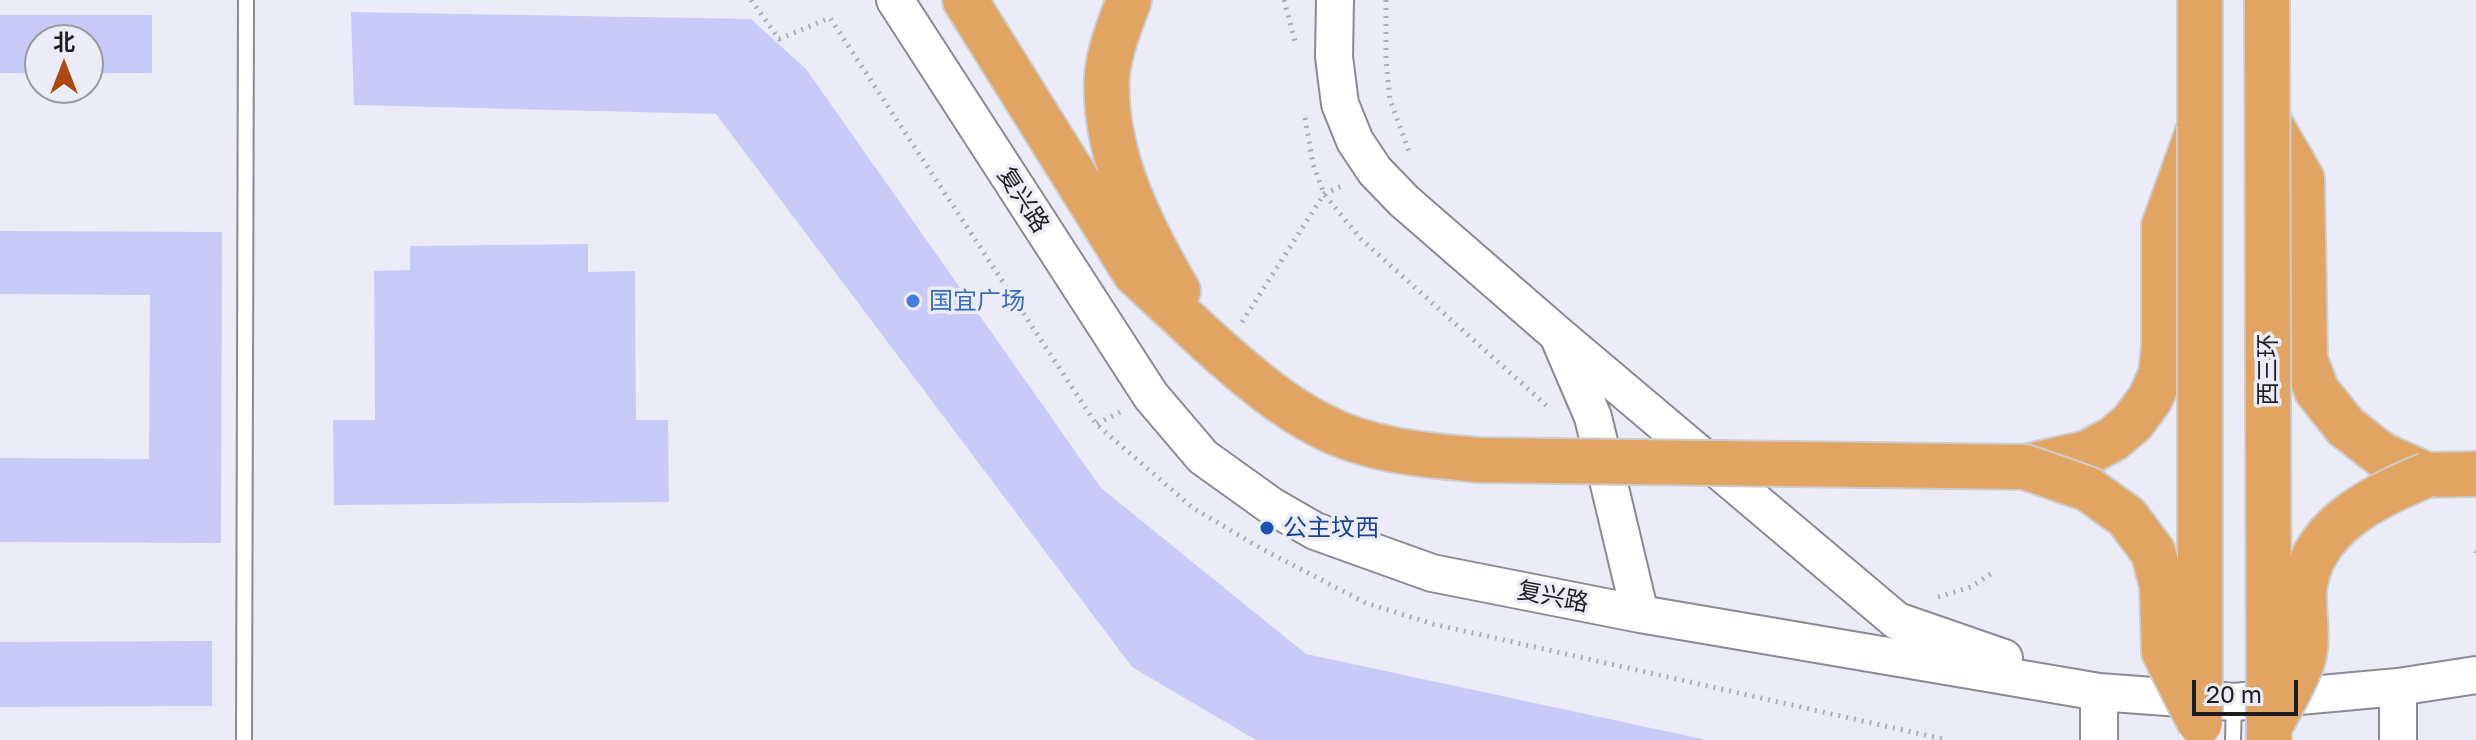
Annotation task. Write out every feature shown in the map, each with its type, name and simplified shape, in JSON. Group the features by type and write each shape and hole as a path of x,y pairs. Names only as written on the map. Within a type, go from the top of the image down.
{"highway":[{"path":"965,0 1135,273 1208,341 1281,401 1322,426 1365,443 1408,453 1478,460 2025,467 2087,453 2113,439 2132,423 2150,399 2161,374 2164,347 2164,226 2200,126"},
{"path":"1129,0 1107,76 1110,125 1124,176 1143,225 1208,341"},
{"path":"2200,0 2200,126 2234,729"},
{"name":"西三环","path":"2234,729 2268,120 2267,0"},
{"path":"2268,120 2302,179 2305,360 2317,391 2346,427 2382,455 2427,475"},
{"path":"2025,467 2088,489 2127,517 2153,552 2162,585 2164,652 2234,729"},
{"path":"2234,729 2304,657 2304,589 2312,558 2329,534 2357,509 2393,488 2427,475 2476,474"}],"street":[{"name":"复兴路","path":"895,0 1151,396 1203,457 1270,505 1315,531 1432,573 1640,614 2099,692 2234,729 2398,687 2476,675"},
{"path":"1335,0 1334,57 1340,104 1355,141 1375,171 1404,201 1897,621 2099,692 2099,740"},
{"path":"1557,334 1593,417 1640,614"},
{"path":"2398,740 2398,687 2476,655"}],"lane":[{"path":"244,740 246,0"}],"path":[{"path":"751,0 779,39 830,18 1096,424 1193,508 1262,549 1366,603 1433,624 1947,740"}],"building":[{"name":"国宜广场","path":"351,12 751,19 806,69 1101,488 1306,654 1707,740 1256,740 1132,667 716,114 354,105"},
{"path":"0,15 152,15 152,73 104,73 104,24 24,24 24,73 0,73"},
{"path":"0,231 222,232 221,543 0,542 0,458 149,459 150,295 0,294"},
{"path":"588,244 588,272 635,271 636,420 668,420 669,502 334,505 333,420 375,420 374,271 410,270 410,246"},
{"path":"212,641 212,706 0,707 0,642"}],"place":[{"name":"国宜广场","path":"913,301"},
{"name":"公主坟西","path":"1267,528"}]}
